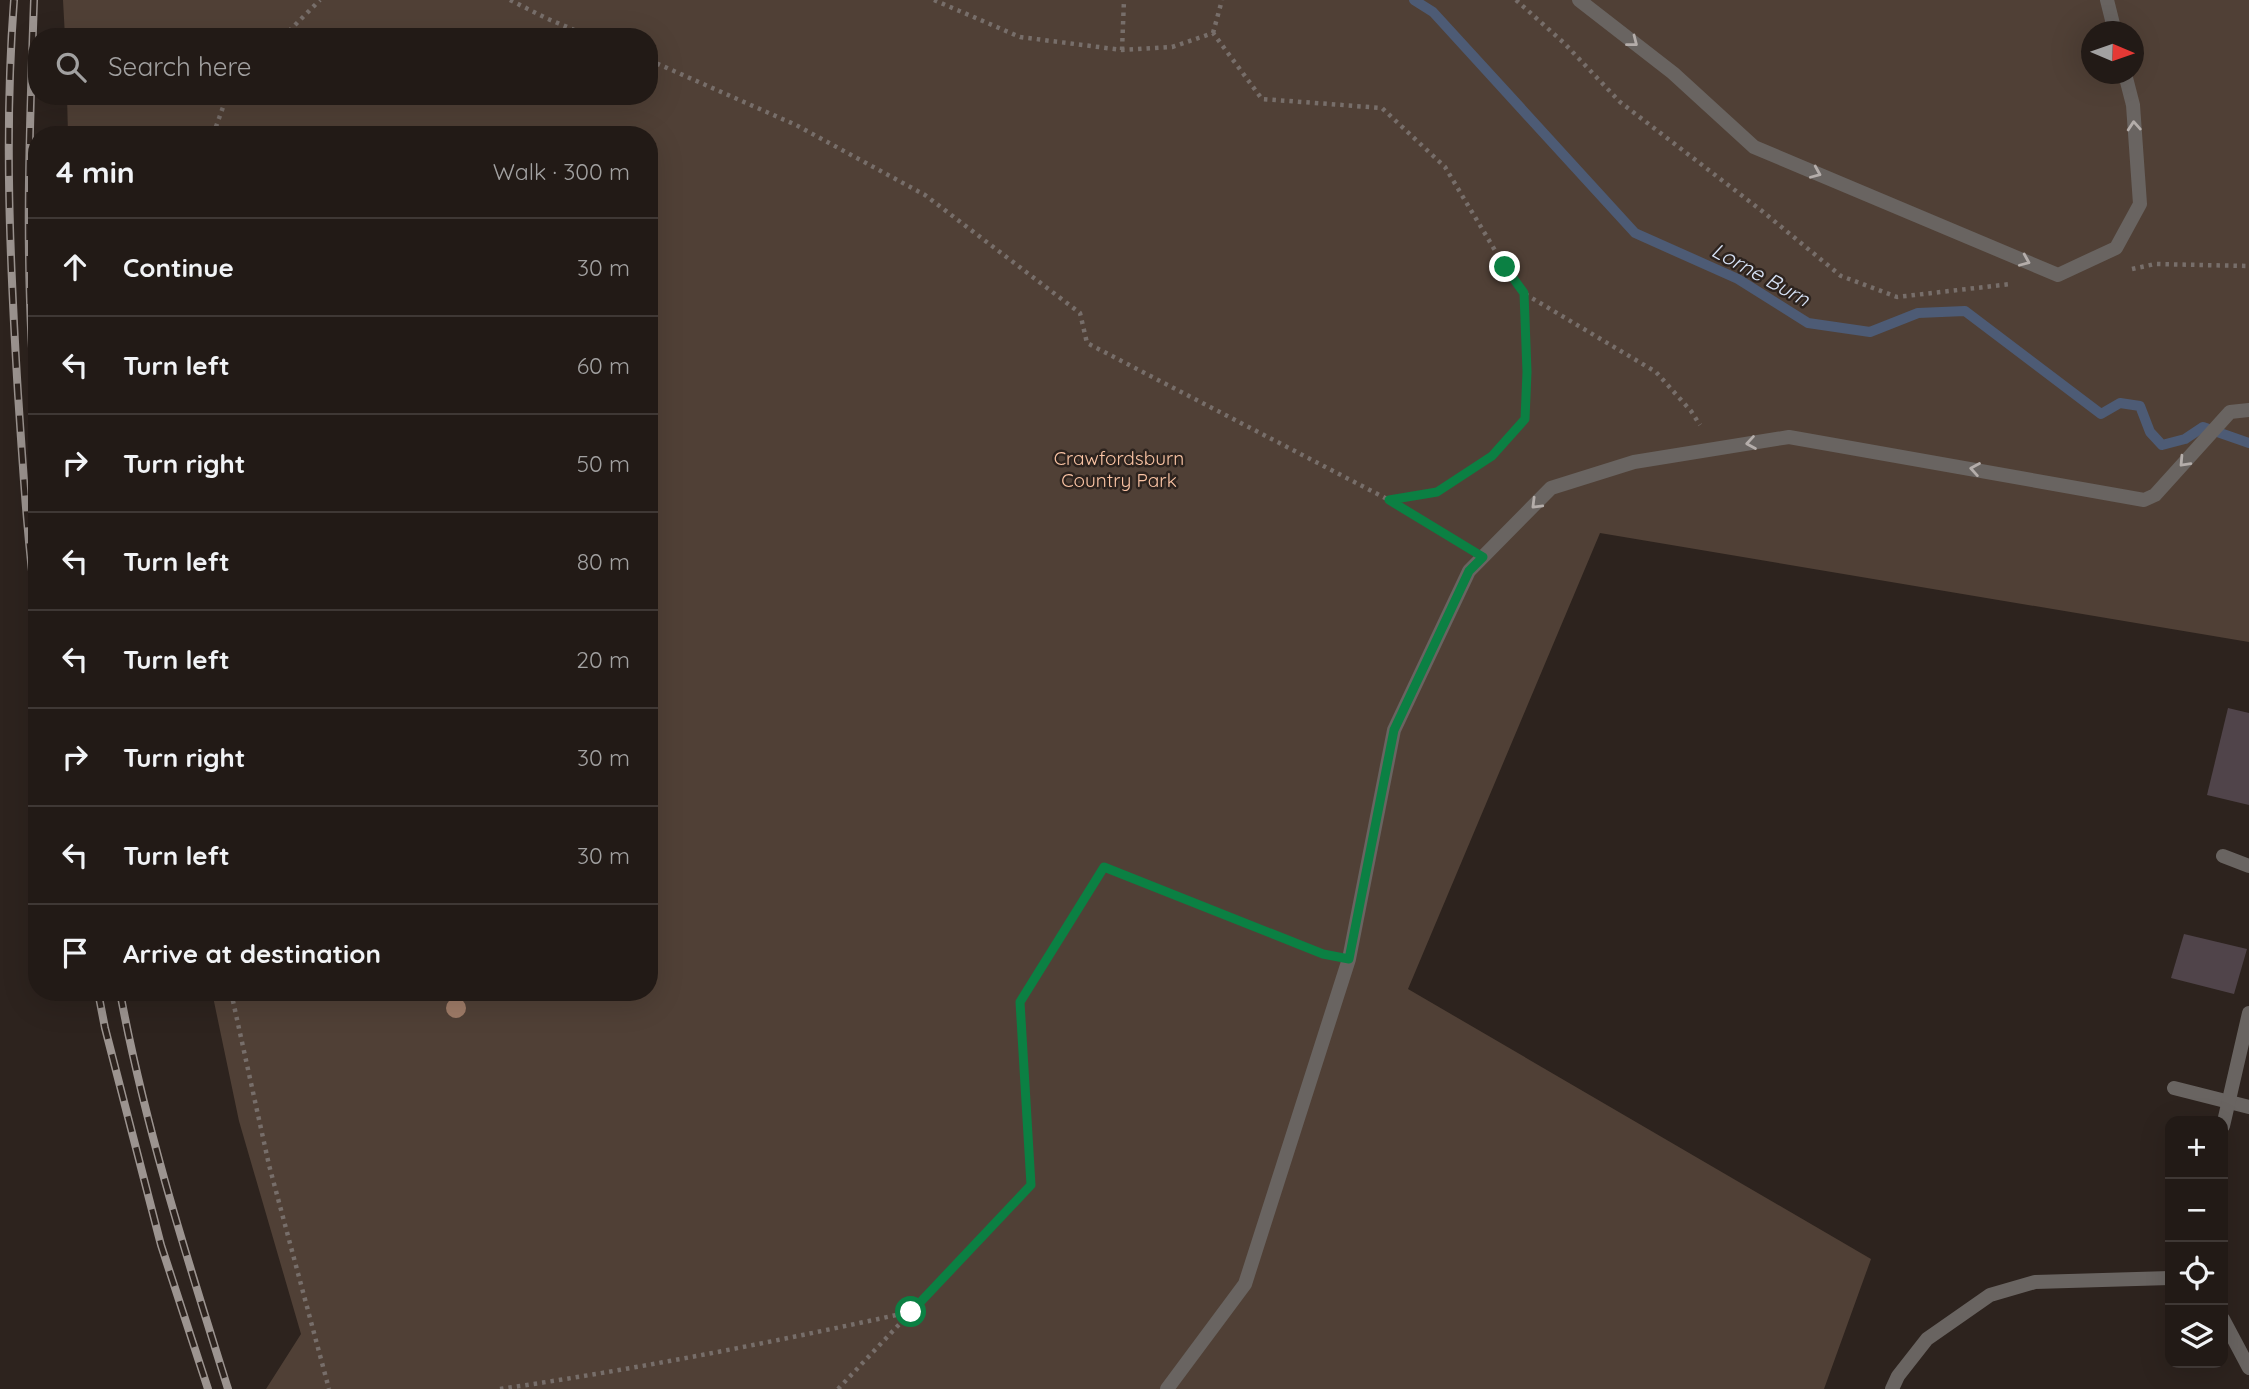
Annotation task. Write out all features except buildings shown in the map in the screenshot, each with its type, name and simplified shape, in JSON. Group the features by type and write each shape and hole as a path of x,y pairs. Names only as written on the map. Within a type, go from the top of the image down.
{"street":[{"path":"1579,0 1673,73 1755,147 2059,275 2116,248 2140,204 2133,105 2128,84"},
{"path":"2107,0 2112,21"},
{"path":"1167,1389 1245,1284 1349,959 1394,730 1469,571 1552,488 1634,462 1789,437 2144,500 2155,495 2230,412 2249,410"},
{"path":"2223,856 2249,866"},
{"path":"2225,1116 2249,1013"},
{"path":"2174,1088 2249,1107"},
{"path":"1892,1389 1898,1376 1927,1339 1990,1295 2035,1282 2165,1278"},
{"path":"2228,1328 2249,1368"}],"path":[{"path":"292,28 320,0"},
{"path":"510,0 570,28"},
{"path":"934,0 1020,37 1122,50 1172,47 1213,33"},
{"path":"1122,50 1124,0"},
{"path":"1213,33 1222,0"},
{"path":"1213,33 1262,99 1382,108 1445,167 1505,267 1524,293 1656,372 1691,411 1714,449"},
{"path":"658,64 796,125 925,195 1080,313 1087,343 1389,500 1483,557"},
{"path":"216,126 224,105"},
{"path":"1389,500 1437,492 1492,456 1525,419 1527,372 1524,293"},
{"path":"838,1389 1031,1185 1020,1002 1104,867 1323,954 1349,959"},
{"path":"233,1001 269,1165 330,1389"},
{"path":"500,1389 591,1376 766,1344 911,1312"}],"green space":[{"name":"Crawfordsburn Country Park","path":"63,0 2249,0 2249,642 1600,533 1408,989 1871,1259 1824,1389 266,1389 301,1334 239,1121 214,1001 658,1001 658,126 68,126 67,105 658,105 658,28 65,28"}],"waterway":[{"name":"Lorne Burn","path":"1414,0 1433,12 1635,233 1738,279 1808,323 1870,332 1918,313 1965,311 2101,414 2120,403 2140,406 2150,432 2162,445 2185,439 2203,427 2249,443"}],"railway":[{"path":"14,0 9,98 11,246 28,522"},
{"path":"33,28 34,0"},
{"path":"30,126 31,105"},
{"path":"100,1001 161,1245 208,1389"},
{"path":"122,1001 154,1142 228,1389"}],"route":[{"path":"911,1312 1031,1185 1020,1002 1104,867 1323,954 1349,959 1394,730 1469,571 1483,557 1389,500 1437,492 1492,456 1525,419 1527,372 1524,293 1505,267"}]}
